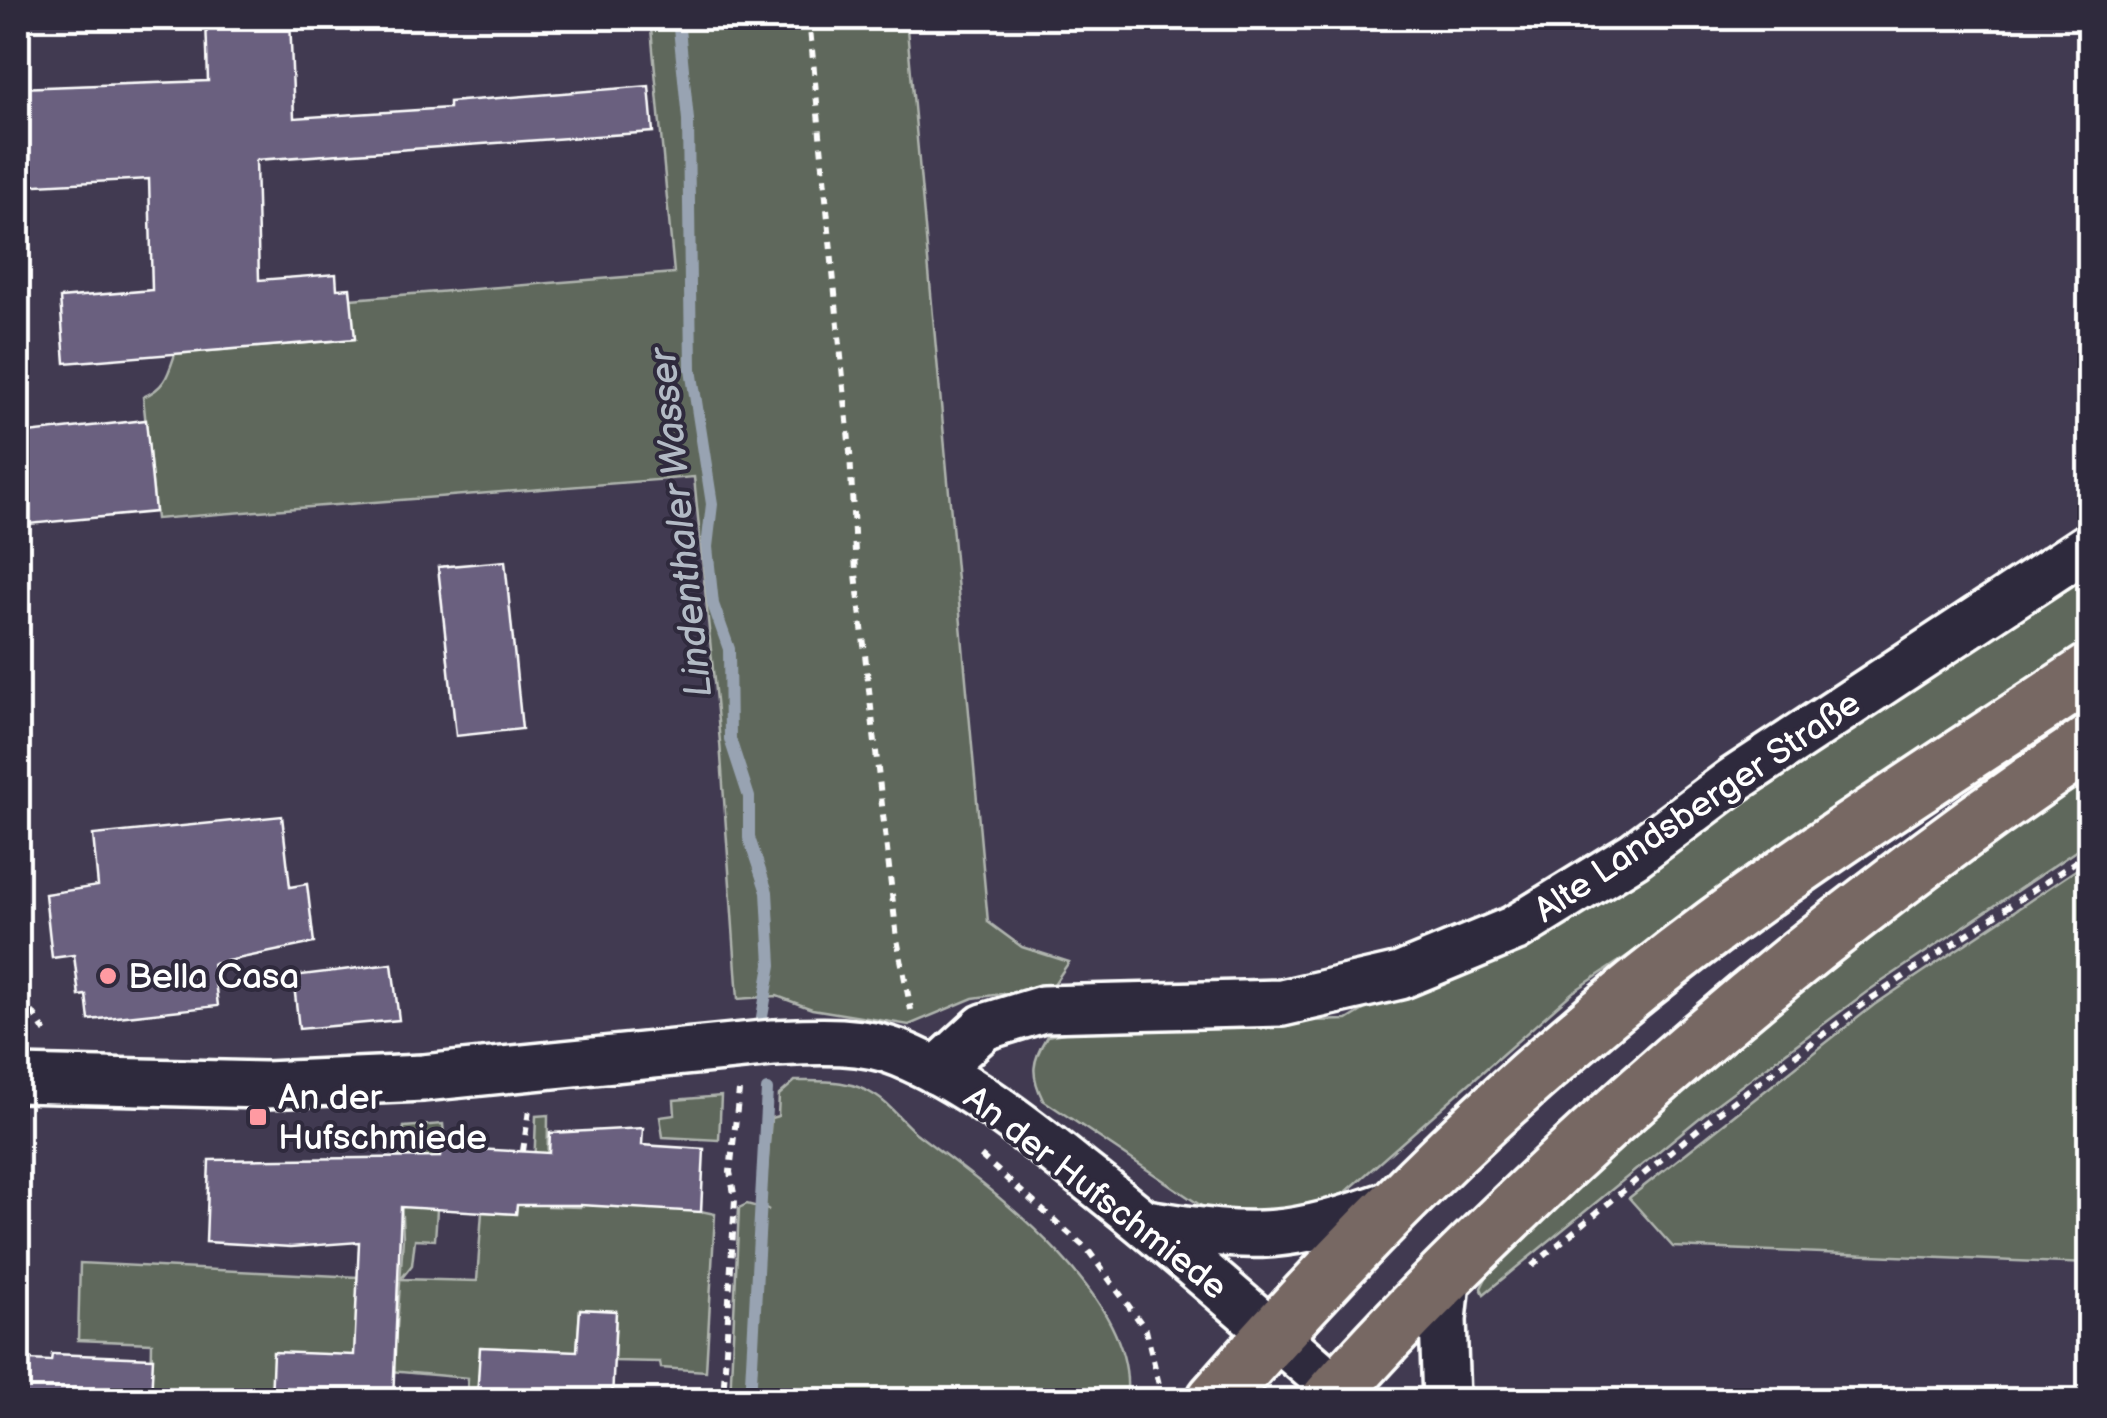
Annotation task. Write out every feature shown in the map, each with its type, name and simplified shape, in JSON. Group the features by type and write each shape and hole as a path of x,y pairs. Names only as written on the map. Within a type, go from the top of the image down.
{"main road":[{"path":"1215,1400 1396,1202 1600,1017 1711,929 2090,672"},
{"path":"1339,1397 1448,1271 1606,1123 1828,932 1986,812 2090,743"}],"street":[{"name":"Alte Landsberger Straße","path":"936,1071 984,1027 1043,1009 1282,1003 1400,976 1514,928 1634,856 1734,780 2090,545"},
{"name":"An der Hufschmiede","path":"18,1079 265,1085 423,1078 757,1044 862,1044 899,1053 936,1071 1039,1139 1146,1223 1339,1397"},
{"path":"1146,1223 1262,1237 1332,1225 1396,1202"},
{"path":"1446,1400 1443,1320 1448,1271"}],"path":[{"path":"809,18 850,452 856,574 897,939 910,1007 936,1071"},
{"path":"1526,1270 1719,1112 1872,998 2090,852"},
{"path":"723,1400 734,1199 730,1172 757,1044"},
{"path":"523,1151 529,1104"},
{"path":"974,1150 1088,1250 1146,1330 1160,1389 1173,1400"}],"green space":[{"path":"650,18 906,18 988,922 1022,947 1069,962 1052,987 973,998 909,1025 812,1009 777,996 738,999 720,742 694,477 156,519 143,397 161,385 175,354 355,339 351,299 674,273"},
{"path":"2089,569 2089,649 1573,992 1346,1192 1310,1214 1209,1211 1043,1100 1035,1068 1047,1036 1103,1026 1347,1020"},
{"path":"2089,773 2089,842 1868,991 1714,1106 1484,1294 1481,1288 1493,1264 1684,1087 1883,921"},
{"path":"2089,861 2089,1264 1673,1247 1629,1198 1874,1005"},
{"path":"795,1081 827,1081 867,1090 1054,1248 1086,1285 1110,1323 1125,1361 1126,1400 730,1400 739,1208 747,1204 769,1210 764,1207 771,1118 778,1116 779,1095"},
{"path":"721,1096 719,1140 663,1137 660,1117 675,1115 674,1100"},
{"path":"548,1115 547,1206 580,1207 582,1186 715,1214 706,1371 661,1368 660,1362 614,1361 616,1311 580,1309 574,1400 552,1400 554,1350 481,1347 477,1400 467,1400 468,1378 367,1369 364,1400 151,1400 152,1343 78,1340 80,1263 358,1277 356,1325 397,1327 403,1238 399,1158 404,1127 443,1124 445,1147 441,1148 435,1240 415,1239 412,1265 401,1279 477,1281 482,1212 516,1214 517,1198 533,1198 536,1116"},
{"path":"18,1182 20,1259 29,1260 27,1315 18,1315"}],"building":[{"path":"206,18 290,18 294,118 449,108 449,102 649,86 653,132 256,160 259,280 336,274 337,289 350,288 355,339 65,363 60,298 152,290 149,179 18,186 18,88 208,81"},
{"path":"146,420 155,512 18,525 18,434"},
{"path":"505,561 522,729 456,736 438,567"},
{"path":"282,816 290,887 307,884 314,943 213,964 218,1006 89,1020 86,995 79,996 74,955 52,958 45,894 98,886 93,835"},
{"path":"392,964 399,1020 299,1029 293,976"},
{"path":"643,1128 642,1145 704,1149 701,1212 517,1205 516,1214 401,1207 393,1400 271,1400 273,1352 354,1355 359,1242 291,1247 206,1242 209,1160 440,1157 441,1147 549,1153 550,1133"},
{"path":"580,1309 616,1311 612,1400 477,1400 480,1347 577,1351"},
{"path":"52,1354 153,1358 151,1400 18,1400 18,1367 28,1367 28,1360 51,1361"}],"waterway":[{"name":"Lindenthaler Wasser","path":"678,18 688,120 691,369 712,504 707,547 713,604 729,649 730,739 749,797 749,838 767,892 771,965 762,1017"},
{"name":"Lindenthaler Wasser","path":"750,1400 767,1090"}],"place":[{"name":"Bella Casa","path":"108,976"},
{"name":"An der Hufschmiede","path":"258,1117"}]}
